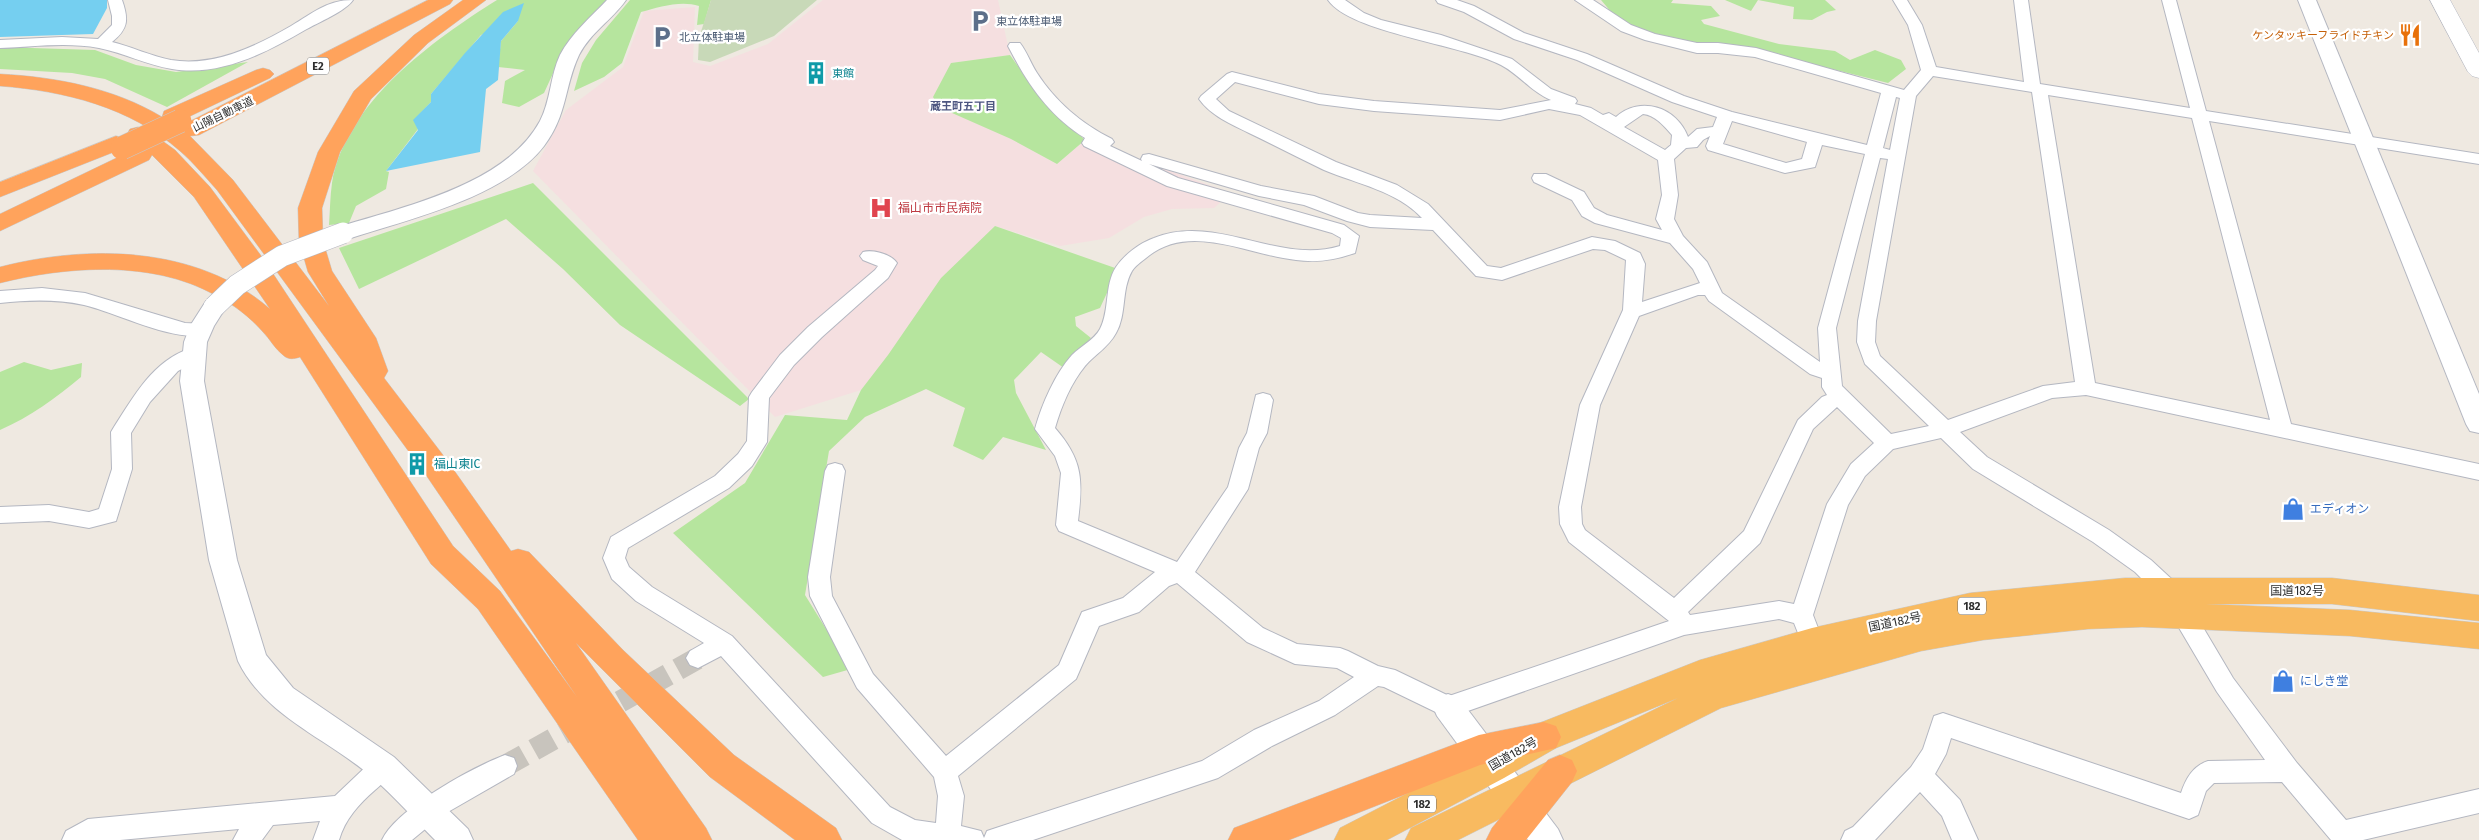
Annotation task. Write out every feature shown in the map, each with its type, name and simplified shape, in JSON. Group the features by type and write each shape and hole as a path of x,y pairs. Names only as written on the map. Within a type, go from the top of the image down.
{"highway":[{"path":"181,122 415,0"},
{"name":"山陽自動車道","path":"0,207 443,0"},
{"path":"386,401 363,338 320,272 310,241 310,208 329,152 362,96 421,39 476,0"},
{"path":"0,80 26,81 87,93 146,117 187,145 225,185 481,529 694,840"},
{"path":"0,92 54,99 89,109 126,125 168,155 202,192 253,264 354,418 476,610 639,840"},
{"path":"0,190 126,149"},
{"name":"山陽自動車道","path":"0,223 126,149"},
{"path":"0,275 62,264 119,261 168,267 217,284 250,305 280,332 307,370 354,418"},
{"path":"481,529 529,571 612,660 722,766 824,840"},
{"path":"442,555 489,600 659,840"},
{"name":"国道182号","path":"1352,840 1486,758 1544,737 1700,674 1807,628 1970,606 2125,591 2177,604 2479,636"},
{"name":"国道182号","path":"1529,816 1560,771 1714,696 1921,638 1983,627 2177,604 2332,591 2479,608"},
{"path":"1246,840 1486,758"},
{"path":"1504,840 1529,816"},
{"name":"182","path":"1423,840 1529,816"}],"main road":[{"path":"2440,0 2479,72"}],"street":[{"path":"101,44 120,26 122,20 115,0"},
{"path":"0,44 82,42 101,44 164,64 188,66 212,64 258,50 346,0"},
{"path":"0,297 41,293 85,298 185,330 207,318 237,285 282,256 342,233 462,193 505,170 536,142 550,121 570,54 616,0"},
{"path":"1335,0 1359,16 1436,38 1507,62 1545,92 1561,99 1588,105 1611,119 1615,127"},
{"path":"1443,0 1469,9 1519,36 1582,57 1678,100 1816,139 1896,156"},
{"path":"1582,0 1626,28 1650,37 1697,48 1718,48 1756,53 1899,93"},
{"path":"1900,0 1915,26 1929,71"},
{"path":"2020,0 2086,388"},
{"path":"2169,0 2283,431"},
{"path":"2307,0 2479,424"},
{"path":"1016,46 1034,79 1075,124 1094,137 1148,159 1203,176 1259,191 1308,200 1353,217 1370,221 1440,225"},
{"path":"1887,443 1841,399 1832,387 1827,328 1874,151 1899,93 1929,71 2479,159"},
{"path":"1666,158 1585,111 1549,104 1500,116 1374,106 1319,99 1232,77 1207,99 1223,114 1330,166 1391,189 1422,208 1440,225 1482,272 1502,274 1592,243 1609,245 1634,257 1636,264 1632,310 1590,405 1570,507 1571,524 1577,536 1680,618"},
{"path":"1899,93 1896,156 1867,321 1866,342 1872,359 1980,464 2101,536 2143,566 2177,604 2225,684 2288,772 2344,837 2479,800"},
{"path":"1615,127 1626,114 1638,109 1649,109 1667,118 1680,135 1680,142 1679,147 1666,158"},
{"path":"1726,115 1714,146 1785,168 1810,163 1816,139"},
{"path":"1680,142 1692,144 1697,135 1705,131 1719,132"},
{"path":"1094,137 1090,142 1173,182 1214,192 1338,229 1350,236 1349,249 1319,256 1199,234 1178,236 1160,241 1144,250 1128,264 1119,278 1114,314 1106,335 1078,362 1048,416 1045,429 1060,445 1068,460 1073,478 1067,525 1180,573 1255,635 1296,654 1340,658 1375,676 1386,677 1448,707 1529,816"},
{"path":"1666,158 1670,195 1664,219 1676,239 1701,266 1715,297 1817,369 1831,374"},
{"path":"1540,178 1578,196 1588,212 1601,219 1676,239"},
{"path":"869,256 888,263 882,274 814,332 787,360 760,397 757,442 745,460 722,482 619,543 614,558 620,573 644,594 724,643 881,815 912,832 972,840"},
{"path":"1632,310 1638,310 1697,288 1712,289"},
{"path":"207,318 192,355 192,381 223,560 253,661 283,697 383,768 457,840"},
{"path":"0,515 49,513 89,520 108,515 122,469 121,432 143,397 171,366 192,355"},
{"path":"1448,707 1680,618 1779,610 1807,628 1838,504 1858,470 1887,443 1943,430 2050,391 2086,388 2479,472"},
{"path":"1680,618 1752,536 1805,425 1829,402 1841,399"},
{"path":"944,772 1068,672 1090,619 1131,605 1161,578 1180,573 1189,564 1238,489 1249,448 1257,432 1263,400"},
{"path":"834,471 819,577 821,596 866,681 944,772 951,796 946,838"},
{"path":"698,658 724,643"},
{"path":"996,840 1209,770 1263,738 1327,708 1375,676"},
{"path":"1854,840 1862,836 1920,775 1934,754 1943,724 2189,807 2196,785 2208,772 2288,772"},
{"path":"395,840 407,826 505,766"},
{"path":"326,840 330,823 352,793 383,768"},
{"path":"1920,775 1951,808 1965,840"},
{"path":"75,840 88,831 342,807"},
{"path":"246,840 267,813"}],"shaded area":[{"name":"福山市市民病院","path":"823,0 998,0 1010,55 951,63 939,106 1011,139 1057,164 1085,140 1231,193 1214,208 1172,209 1144,217 1109,238 1060,246 995,226 861,390 775,417 533,171 566,110 623,67 644,11 695,7 693,62 710,66 768,44"}],"green space":[{"path":"497,0 607,0 566,45 544,93 519,107 502,103 505,81 525,70 498,67 501,41 518,21 481,35 431,94 431,102 414,120 418,129 386,171 389,172 386,189 356,206 349,223 329,225 332,183 340,154 354,126 373,100 395,76 420,54"},
{"path":"630,0 711,0 704,24 697,25 699,6 692,4 670,5 641,12 622,63 604,77 574,91 582,63 596,40"},
{"path":"711,0 817,0 774,36 710,62 698,60 699,38"},
{"path":"1601,0 1673,0 1671,3 1711,6 1720,16 1701,20 1704,24 1779,44 1835,51 1850,60 1875,50 1901,60 1906,69 1888,83 1756,50 1695,44 1630,27 1612,13"},
{"path":"1725,0 1758,0 1751,11"},
{"path":"1758,0 1825,0 1836,10 1827,12 1812,20 1793,19 1794,7"},
{"path":"0,47 95,50 136,65 176,72 248,62 167,107 105,79 72,73 0,69"},
{"path":"1010,55 1038,94 1085,140 1057,164 1011,139 943,109 938,106 933,97 951,63"},
{"path":"533,183 749,399 740,406 620,325 563,269 506,219 359,289 339,248"},
{"path":"995,226 1118,269 1100,308 1075,317 1076,326 1091,338 1064,368 1041,352 1014,380 1016,393 1046,450 1003,437 983,460 953,446 965,408 926,389 865,417 829,451 805,595 851,669 823,677 673,533 745,483 785,415 847,420 861,390 888,355 941,278"},
{"path":"24,362 51,370 82,363 81,377 42,406 0,430 0,372"}],"water":[{"path":"0,0 107,0 107,8 93,34 0,37"},
{"path":"524,3 518,21 501,41 498,80 486,89 480,152 386,171 418,130 413,120 431,102 431,94 465,53 503,12"}],"tunnel":[{"path":"505,766 698,658"}],"place":[{"name":"東立体駐車場","path":"980,21"},
{"name":"ケンタッキーフライドチキン","path":"2410,35"},
{"name":"北立体駐車場","path":"662,37"},
{"name":"東館","path":"816,73"},
{"name":"福山市市民病院","path":"881,208"},
{"name":"福山東IC","path":"417,464"},
{"name":"エディオン","path":"2293,509"},
{"name":"にしき堂","path":"2283,681"}],"district":[{"name":"蔵王町五丁目","path":"963,106"}]}
